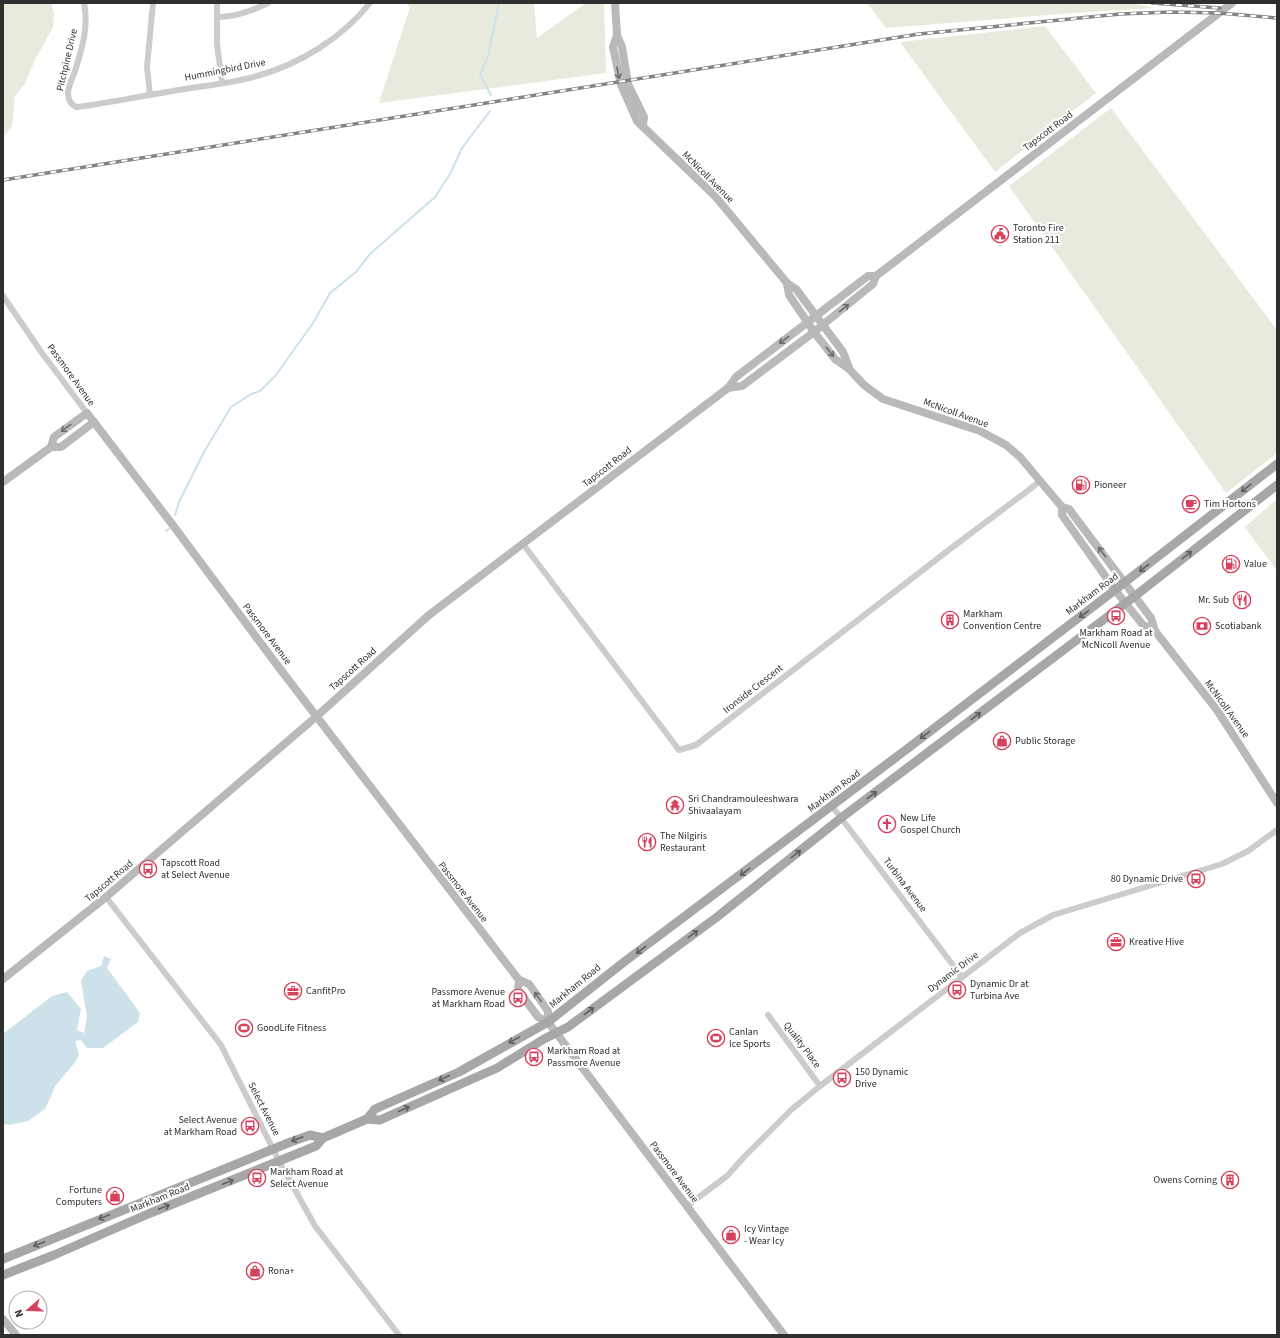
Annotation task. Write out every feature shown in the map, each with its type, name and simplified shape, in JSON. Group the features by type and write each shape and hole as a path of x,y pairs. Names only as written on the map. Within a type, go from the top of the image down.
{"main road":[{"name":"Markham Road","path":"367,1119 375,1109 459,1072 548,1022 612,971 1125,583 1277,464"},
{"name":"Markham Road","path":"3,1275 316,1146 322,1138 367,1119 380,1120 497,1068 544,1039 557,1034 717,917 841,818 1125,603 1277,485"},
{"name":"Markham Road","path":"3,1259 273,1149 310,1135 322,1138"}],"street":[{"name":"Pitchpine Drive","path":"84,3 86,14 84,42 68,90 68,98 72,106 77,107 87,105"},
{"path":"150,95 147,67 153,3"},
{"path":"217,3 217,44 222,82"},
{"path":"217,17 226,17 242,13 268,3"},
{"name":"Hummingbird Drive","path":"87,105 256,76 270,72 307,56 341,32 370,3"},
{"name":"McNicoll Avenue","path":"615,3 617,35 622,47 628,84 644,117 643,126 715,196 787,283 796,288 822,326 843,352 849,369"},
{"name":"Tapscott Road","path":"728,388 742,386 822,326 873,284 876,276 1232,3"},
{"name":"Tapscott Road","path":"3,979 106,897 317,716 428,616 728,388 736,377 815,316 868,276 876,276"},
{"name":"McNicoll Avenue","path":"787,283 789,295 807,323 835,359 849,369 864,385 883,399 980,431 1006,445 1020,457 1062,507 1069,509 1151,618 1155,631 1217,710 1277,803"},
{"name":"Passmore Avenue","path":"3,296 42,353 277,665 519,980 529,984 548,1011 548,1022"},
{"path":"51,447 54,437 87,413"},
{"path":"3,482 51,447 61,447 94,422"},
{"name":"Ironside Crescent","path":"523,544 679,750 696,745 1040,480"},
{"name":"McNicoll Avenue","path":"1062,507 1062,515 1115,590 1143,625 1155,631"},
{"name":"Turbina Avenue","path":"832,806 962,977"},
{"name":"Dynamic Drive","path":"688,1206 727,1176 744,1156 790,1110 1020,933 1053,915 1217,866 1248,851 1277,830"},
{"name":"Select Avenue","path":"106,897 221,1045 279,1161 315,1226 399,1335"},
{"name":"Passmore Avenue","path":"519,980 518,990 538,1017 548,1022 784,1335"},
{"name":"Quality Place","path":"768,1015 820,1086"},
{"path":"3,1319 16,1335"}],"shaded area":[{"path":"3,3 51,3 54,13 53,27 36,58 24,85 15,96 12,126 3,137"},
{"path":"405,3 534,3 537,38 586,3 604,3 606,73 379,103 410,7"},
{"path":"867,3 1130,3 1155,8 886,28"},
{"path":"1045,26 1096,93 995,172 900,42"},
{"path":"1111,108 1277,330 1277,453 1226,493 1009,186"},
{"path":"1277,499 1277,571 1245,527"}],"water":[{"path":"104,956 111,959 107,968 140,1013 138,1022 103,1048 87,1048 81,1040 75,1041 79,1054 76,1061 56,1085 45,1109 28,1121 10,1125 3,1124 3,1034 52,996 67,992 81,1009 77,1030 84,1033 87,1017 81,981 87,971 101,966"}],"waterway":[{"path":"491,95 480,75 488,56 499,3"},
{"path":"175,515 179,502 204,452 231,407 251,394 260,391 276,375 313,323 330,293 356,272 370,254 435,197 450,174 462,148 490,111"},
{"path":"166,531 171,527"}],"railway":[{"path":"1152,3 1220,8"},
{"path":"3,180 919,34 1120,14 1171,12 1219,13 1277,18"}],"place":[{"name":"Toronto Fire Station 211","path":"1000,234"},
{"name":"Pioneer","path":"1081,485"},
{"name":"Tim Hortons","path":"1191,504"},
{"name":"Value","path":"1231,564"},
{"name":"Mr. Sub","path":"1242,600"},
{"name":"Markham Road at McNicoll Avenue","path":"1116,616"},
{"name":"Markham Convention Centre","path":"950,620"},
{"name":"Scotiabank","path":"1202,626"},
{"name":"Public Storage","path":"1002,741"},
{"name":"Sri Chandramouleeshwara Shivaalayam","path":"675,805"},
{"name":"New Life Gospel Church","path":"887,824"},
{"name":"The Nilgiris Restaurant","path":"647,842"},
{"name":"Tapscott Road at Select Avenue","path":"148,869"},
{"name":"80 Dynamic Drive","path":"1196,879"},
{"name":"Kreative Hive","path":"1116,942"},
{"name":"Dynamic Dr at Turbina Ave","path":"957,990"},
{"name":"CanfitPro","path":"293,991"},
{"name":"Passmore Avenue at Markham Road","path":"518,998"},
{"name":"GoodLife Fitness","path":"244,1028"},
{"name":"Canlan Ice Sports","path":"716,1038"},
{"name":"Markham Road at Passmore Avenue","path":"534,1057"},
{"name":"150 Dynamic Drive","path":"842,1078"},
{"name":"Select Avenue at Markham Road","path":"250,1126"},
{"name":"Markham Road at Select Avenue","path":"257,1178"},
{"name":"Owens Corning","path":"1230,1180"},
{"name":"Fortune Computers","path":"115,1196"},
{"name":"Icy Vintage - Wear Icy","path":"731,1235"},
{"name":"Rona+","path":"255,1271"}]}
